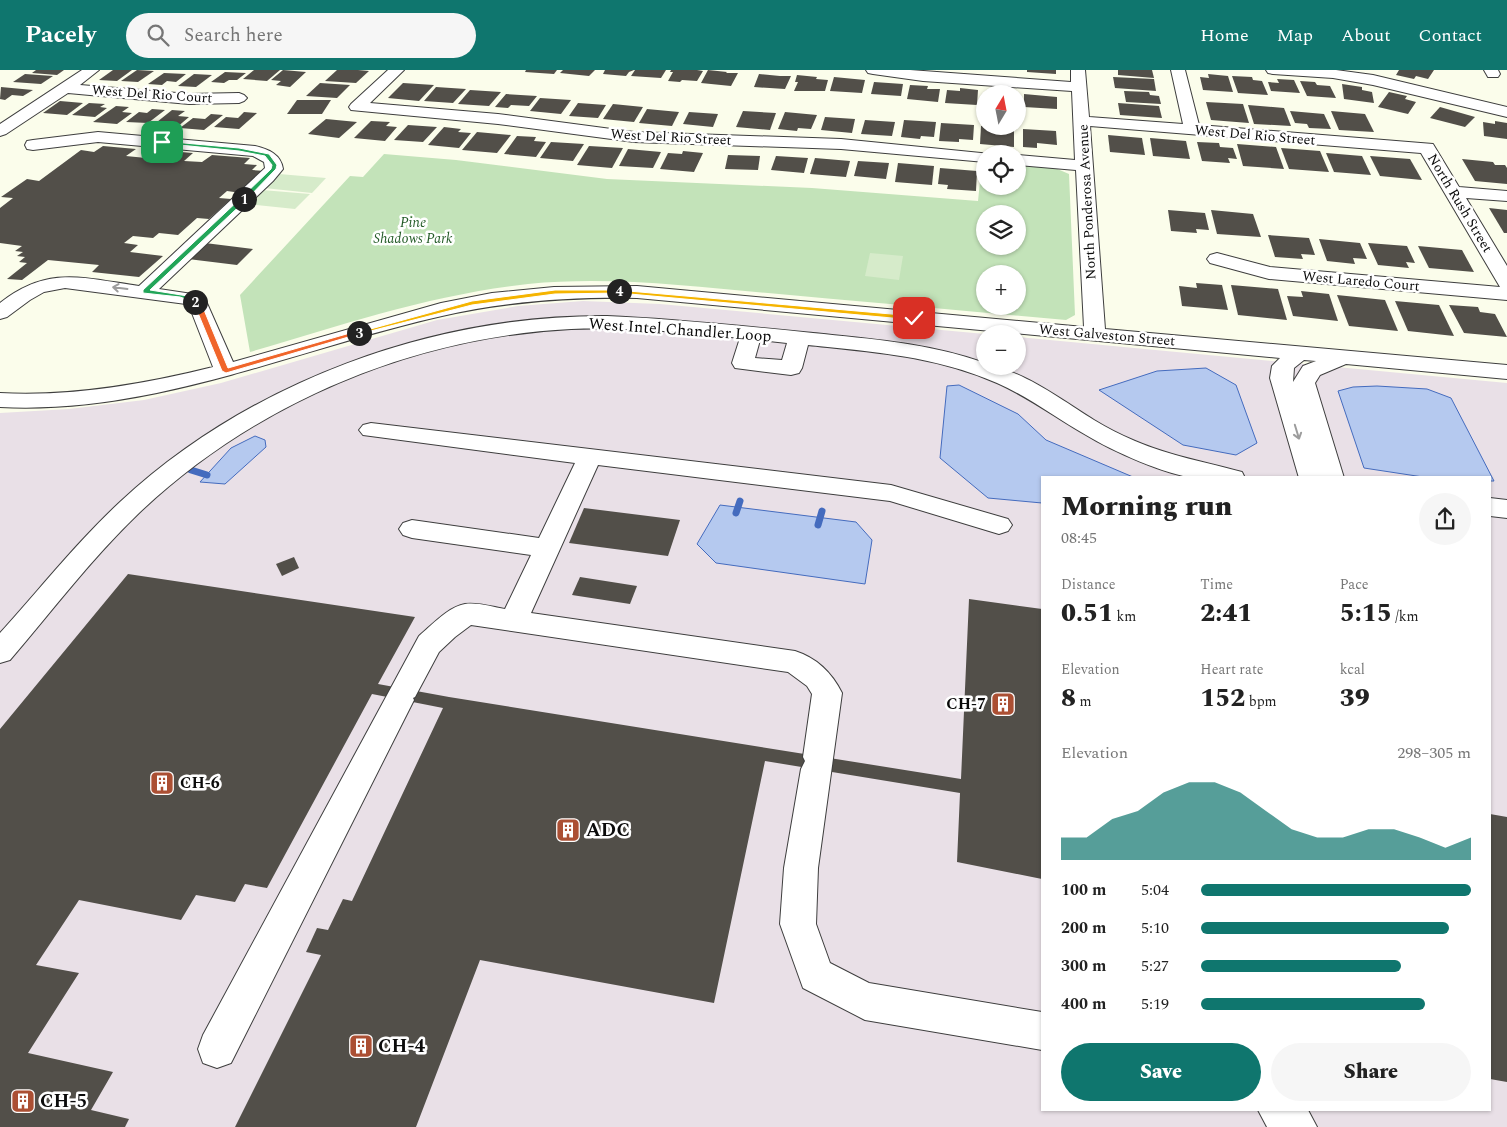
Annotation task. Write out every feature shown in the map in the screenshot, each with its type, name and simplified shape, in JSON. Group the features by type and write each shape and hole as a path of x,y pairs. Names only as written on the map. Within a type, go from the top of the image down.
{"street":[{"path":"0,131 92,70"},
{"name":"West Del Rio Street","path":"397,70 357,107 498,120 634,137 827,144 976,156"},
{"path":"873,70 923,76 1079,79"},
{"path":"1178,70 1192,130"},
{"path":"1273,70 1365,78 1507,112"},
{"name":"North Ponderosa Avenue","path":"1079,79 1095,334"},
{"name":"West Del Rio Court","path":"64,88 189,99 239,98"},
{"name":"West Del Rio Street","path":"1083,121 1427,148"},
{"path":"33,145 98,137 116,138 255,152 267,155 272,161 274,169 267,177 145,292"},
{"name":"North Rush Street","path":"1427,148 1455,192 1507,283"},
{"path":"1026,161 1084,166"},
{"path":"1455,192 1507,196"},
{"name":"West Laredo Court","path":"1217,259 1269,273 1507,294"},
{"path":"0,313 28,290 48,283 65,282 192,298 199,305 226,371"},
{"name":"West Galveston Street","path":"0,400 57,399 109,394 164,385 226,371 375,328 472,303 555,292 582,291 637,292 1507,372"},
{"name":"West Intel Chandler Loop","path":"0,652 131,506 162,479 204,447 252,417 320,382 373,362 432,344 525,327 570,323 622,323 752,333 905,349 965,362 994,373 1039,395 1112,440 1172,464 1224,476"},
{"path":"752,333 743,363 791,368 799,338"},
{"path":"1299,353 1283,366 1282,378 1310,476"},
{"path":"1331,476 1304,383 1312,370 1343,357"},
{"path":"371,430 891,493 999,525"},
{"path":"514,620 590,456"},
{"path":"1491,507 1507,509"},
{"path":"412,528 546,548"},
{"path":"217,1049 429,644 445,629 467,614 795,662 817,678 827,693 801,868 798,924 816,975 865,1000 1041,1030"},
{"path":"1279,1111 1297,1127"}],"shaded area":[{"path":"583,301 660,304 976,333 976,375 1026,375 1026,338 1507,383 1507,1127 0,1127 0,413 69,409 144,400 221,383 437,320 518,306"}],"green space":[{"name":"Pine Shadows Park","path":"384,154 456,160 607,179 812,188 978,201 979,195 1026,195 1026,166 1055,168 1069,174 1075,315 1066,320 1011,315 1026,315 1026,265 976,265 976,312 678,285 618,281 558,282 528,284 457,295 353,321 250,352 240,295 350,176 363,177"},
{"path":"279,174 326,178 312,193 264,188"},
{"path":"262,190 310,194 295,209 247,204"},
{"path":"870,253 903,256 899,280 865,276"}],"water":[{"path":"1206,368 1236,385 1257,443 1236,455 1183,445 1099,390 1157,371"},
{"path":"959,385 1018,414 1046,440 1131,476 1041,476 1041,503 988,498 940,458 947,386"},
{"path":"1377,386 1427,389 1451,398 1494,481 1491,481 1491,476 1416,476 1364,468 1338,391 1353,387"},
{"path":"255,436 265,440 266,447 225,484 200,482 231,448"},
{"path":"720,505 856,522 872,540 865,584 716,563 697,544"}],"building":[{"path":"36,70 64,70 57,75 32,73"},
{"path":"113,70 132,70 117,81 99,80"},
{"path":"137,70 154,71 138,82 121,81"},
{"path":"254,70 280,70 267,81 243,79"},
{"path":"283,70 306,72 290,87 276,85 281,81 271,80"},
{"path":"337,70 369,71 356,83 325,81"},
{"path":"526,70 557,70 554,74 525,72"},
{"path":"563,70 595,70 589,76 560,73"},
{"path":"605,70 634,70 626,76 603,74"},
{"path":"635,70 666,70 661,78 631,76"},
{"path":"671,70 703,71 697,81 682,80 680,82 668,81 673,72 670,72"},
{"path":"708,70 738,73 731,86 701,83"},
{"path":"1027,70 1056,70 1056,74 1027,72"},
{"path":"1118,70 1152,70 1154,78 1118,75"},
{"path":"1399,70 1434,70 1428,79 1416,76 1414,79 1396,75"},
{"path":"225,72 246,73 237,80 229,80 224,83 211,82"},
{"path":"164,73 186,74 176,82 167,81 162,85 148,84"},
{"path":"25,74 53,76 41,84 13,82"},
{"path":"194,74 212,75 196,87 178,86"},
{"path":"759,74 791,76 785,89 754,87"},
{"path":"1208,74 1228,76 1233,92 1203,90 1200,77 1209,78"},
{"path":"797,75 828,80 825,91 794,91 798,82 795,82"},
{"path":"1232,76 1252,77 1253,80 1262,81 1268,95 1238,93"},
{"path":"834,77 865,80 862,93 830,91"},
{"path":"1113,77 1154,79 1156,91 1115,88"},
{"path":"1277,79 1294,80 1300,93 1271,91 1268,82 1279,83"},
{"path":"1300,81 1330,86 1336,98 1307,96"},
{"path":"874,82 903,84 901,96 871,94"},
{"path":"320,83 350,85 337,98 306,96"},
{"path":"403,83 434,85 419,101 388,98"},
{"path":"1342,84 1362,87 1362,90 1372,92 1374,103 1344,99"},
{"path":"910,85 928,86 927,89 940,89 938,102 907,99"},
{"path":"1,87 33,90 23,96 12,95 5,100 0,99"},
{"path":"436,87 466,89 453,103 424,101"},
{"path":"960,88 976,90 976,105 945,103 947,90 960,91"},
{"path":"470,90 501,92 489,106 458,104"},
{"path":"1124,91 1149,92 1150,95 1159,96 1161,104 1126,102"},
{"path":"1389,92 1407,96 1405,99 1416,102 1408,114 1378,107"},
{"path":"506,94 537,96 529,106 511,105 508,108 495,107"},
{"path":"1026,94 1057,97 1057,109 1026,107"},
{"path":"540,98 571,100 561,114 530,111"},
{"path":"297,100 331,100 322,114 287,114"},
{"path":"60,101 83,103 67,115 43,113"},
{"path":"1206,102 1243,104 1249,123 1211,120"},
{"path":"89,103 105,104 100,107 107,108 95,117 72,115"},
{"path":"578,103 606,105 598,118 569,116"},
{"path":"1118,103 1159,106 1162,118 1120,115"},
{"path":"613,104 643,107 634,122 603,119"},
{"path":"1248,105 1284,108 1291,126 1254,124"},
{"path":"116,106 129,107 122,112 132,113 117,124 93,122"},
{"path":"1440,107 1475,117 1465,127 1430,118"},
{"path":"152,109 165,110 148,123 126,122 139,112 147,113"},
{"path":"647,109 679,112 672,126 639,123"},
{"path":"172,110 185,111 178,116 189,117 176,128 152,126"},
{"path":"743,111 776,113 770,130 736,127"},
{"path":"1290,111 1324,114 1331,129 1309,128 1307,124 1295,123"},
{"path":"1331,111 1365,114 1374,132 1339,130"},
{"path":"244,112 257,113 239,129 214,127 226,117 238,118"},
{"path":"689,112 718,114 713,127 683,124"},
{"path":"785,112 817,115 811,129 798,128 797,131 778,129"},
{"path":"211,114 223,115 204,130 180,128 193,118 205,119"},
{"path":"825,117 855,119 852,133 821,130"},
{"path":"326,119 357,122 339,138 308,134"},
{"path":"865,120 895,122 892,136 861,134"},
{"path":"904,120 936,122 934,137 921,136 920,139 901,137"},
{"path":"371,121 390,122 386,126 397,127 385,141 354,138"},
{"path":"1495,121 1507,123 1507,139 1484,136 1483,122 1495,124"},
{"path":"941,123 974,125 973,140 959,139 959,142 939,141"},
{"path":"408,125 437,127 423,142 394,140"},
{"path":"444,127 461,129 458,132 471,133 459,148 428,145"},
{"path":"1026,129 1056,131 1057,145 1037,143 1037,148 1026,147 1026,145 1023,145 1023,135 1026,135"},
{"path":"477,132 511,135 497,153 462,150"},
{"path":"980,135 1014,135 1014,145 980,144"},
{"path":"1108,135 1142,138 1145,155 1110,152"},
{"path":"517,136 536,137 534,141 546,142 536,157 504,154"},
{"path":"1150,138 1186,141 1190,159 1153,156"},
{"path":"551,142 584,144 573,161 540,158"},
{"path":"1197,142 1219,143 1220,147 1233,148 1237,159 1228,158 1230,163 1202,161"},
{"path":"1237,144 1276,147 1284,169 1243,166"},
{"path":"103,146 136,149 126,156 146,158 156,150 193,153 184,161 202,162 212,155 250,158 244,164 257,165 252,170 265,171 241,193 227,191 219,198 231,199 209,219 197,218 178,235 159,233 153,238 133,236 124,243 138,245 130,252 163,256 139,277 92,272 99,265 48,260 22,280 7,279 27,263 19,262 25,257 17,256 23,252 15,251 22,246 0,243 0,208 13,198 1,197 27,179 39,181 81,150 94,152"},
{"path":"589,146 623,148 612,168 577,165"},
{"path":"1281,148 1320,151 1329,172 1289,169"},
{"path":"628,149 661,152 653,168 619,166"},
{"path":"683,151 703,153 694,172 660,169 668,153 682,154"},
{"path":"1326,153 1362,156 1371,175 1334,172"},
{"path":"728,155 760,156 758,170 725,169"},
{"path":"776,156 808,158 804,173 771,170"},
{"path":"1370,156 1410,159 1422,180 1380,176"},
{"path":"815,158 850,161 846,177 810,174"},
{"path":"1462,159 1505,165 1507,168 1507,184 1475,181"},
{"path":"858,161 889,163 886,179 854,176"},
{"path":"898,163 934,166 932,185 895,182"},
{"path":"940,168 976,171 976,191 947,189 948,185 938,184"},
{"path":"1489,208 1507,210 1507,233 1504,233"},
{"path":"1168,210 1205,213 1209,230 1196,229 1197,233 1171,231"},
{"path":"1211,210 1253,214 1261,237 1217,234"},
{"path":"1268,235 1309,238 1315,255 1301,254 1303,259 1275,257"},
{"path":"1319,239 1360,243 1367,259 1353,258 1355,264 1327,261"},
{"path":"205,243 253,249 237,265 188,259"},
{"path":"1368,243 1407,246 1415,263 1406,262 1409,268 1378,265"},
{"path":"1418,246 1462,250 1474,272 1429,268"},
{"path":"1196,283 1222,285 1228,310 1182,306 1179,286 1197,288"},
{"path":"1231,285 1278,289 1287,320 1238,315"},
{"path":"1301,291 1329,294 1338,321 1293,316 1287,296 1303,297"},
{"path":"1337,295 1385,300 1398,331 1349,326"},
{"path":"1395,301 1439,305 1454,336 1408,331"},
{"path":"1449,305 1478,307 1480,312 1495,314 1507,337 1464,333"},
{"path":"584,508 680,520 668,556 569,543"},
{"path":"294,557 299,568 282,576 276,564"},
{"path":"128,574 415,617 378,684 961,779 969,599 1041,609 1041,879 957,862 960,793 765,761 714,1003 480,960 416,1127 235,1127 321,955 306,952 317,928 328,930 343,899 352,901 443,708 372,694 267,888 245,884 235,902 196,895 181,920 79,900 36,965 79,973 28,1053 113,1072 91,1110 129,1119 125,1127 0,1127 0,729"},
{"path":"580,577 637,586 630,604 572,595"},
{"path":"1491,814 1507,817 1507,1082 1491,1079"}],"waterway":[{"path":"191,470 207,475"},
{"path":"736,513 740,501"},
{"path":"818,525 822,511"}],"place":[{"name":"CH-7","path":"1003,704"},
{"name":"CH-6","path":"162,783"},
{"name":"ADC","path":"568,830"},
{"name":"CH-4","path":"361,1046"},
{"name":"CH-5","path":"23,1101"}],"route":[{"path":"162,142 255,152 267,155 274,165 274,169 267,177 145,292 192,298 199,305 226,371 375,328 472,303 555,292 637,292 914,318"}]}
